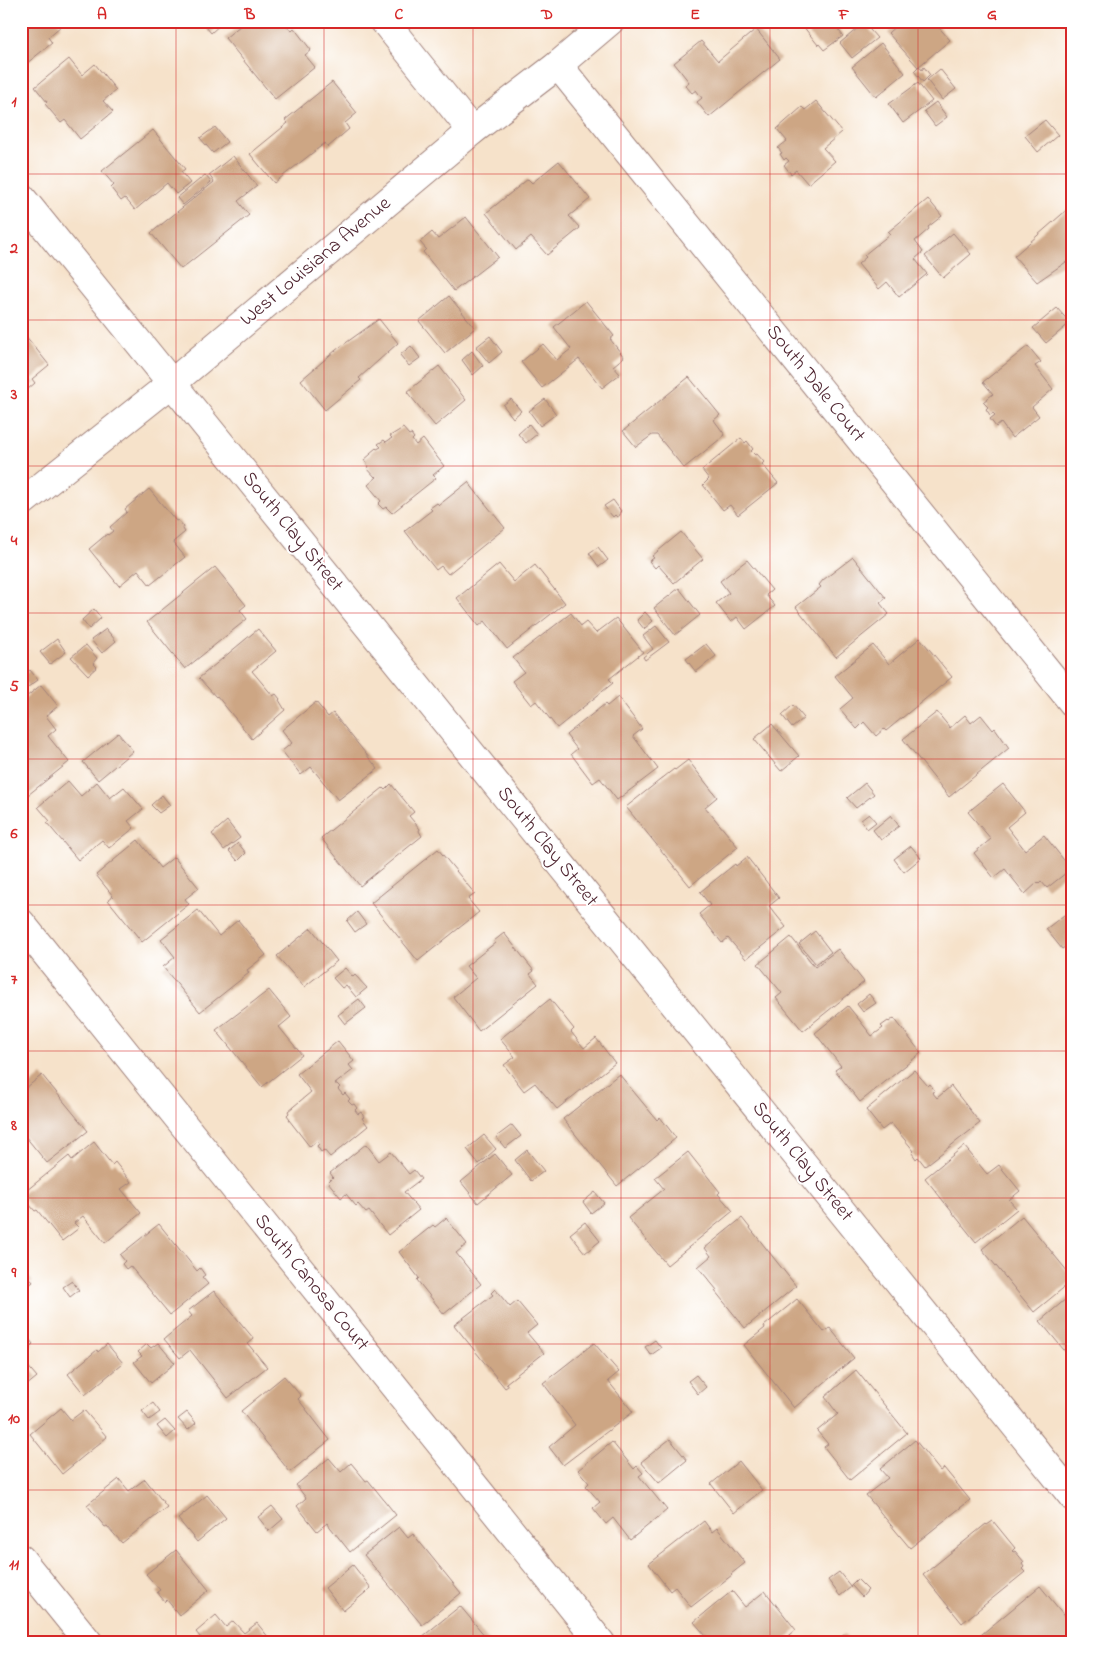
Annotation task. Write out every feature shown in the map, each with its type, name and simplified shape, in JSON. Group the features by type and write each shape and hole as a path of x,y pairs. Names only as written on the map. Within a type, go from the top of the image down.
{"street":[{"path":"384,21 472,131"},
{"name":"West Louisiana Avenue","path":"21,503 172,383 472,131 558,65 610,21"},
{"name":"South Dale Court","path":"558,65 1073,703"},
{"name":"South Clay Street","path":"21,197 1073,1497"},
{"name":"South Canosa Court","path":"21,923 601,1643"},
{"path":"21,1559 89,1643"}],"building":[{"path":"21,21 57,21 61,26 48,37 52,43 21,68"},
{"path":"201,21 228,21 223,25 222,23 211,33"},
{"path":"246,21 283,21 291,31 294,28 311,50 305,55 315,67 275,99 225,38"},
{"path":"799,21 846,21 837,28 843,36 824,50"},
{"path":"901,21 933,21 950,40 918,67 888,33"},
{"path":"864,23 877,38 852,58 840,43"},
{"path":"756,29 780,59 709,117 697,102 702,98 696,90 692,93 685,85 689,82 674,63 701,41 718,61"},
{"path":"881,43 905,73 876,97 852,67"},
{"path":"69,59 82,75 95,64 116,90 103,101 113,112 80,139 65,120 61,123 45,104 47,102 35,87"},
{"path":"919,66 922,70 924,67 930,75 923,82 914,71"},
{"path":"940,69 956,89 942,100 927,80"},
{"path":"332,82 357,113 345,123 349,129 328,147 325,143 274,183 250,154 288,123 285,120"},
{"path":"918,83 932,101 903,123 889,104"},
{"path":"816,101 842,132 823,148 835,161 808,184 796,170 791,174 784,165 789,161 786,158 784,160 778,148 787,141 777,129 802,107 805,110"},
{"path":"936,102 947,117 935,126 924,111"},
{"path":"1045,120 1058,135 1038,152 1025,136"},
{"path":"215,127 227,142 213,153 200,138"},
{"path":"153,130 185,169 181,172 190,183 176,194 167,183 135,210 125,198 121,201 111,188 114,185 102,171"},
{"path":"233,156 257,186 238,201 249,215 181,269 151,233 214,182 209,175"},
{"path":"559,161 590,199 569,216 580,228 547,255 531,237 516,250 486,213 528,179 532,183"},
{"path":"205,175 211,182 183,205 177,198"},
{"path":"928,199 942,216 915,241 923,252 915,259 927,274 899,297 887,282 879,289 858,264 866,257 864,255 890,234 888,232"},
{"path":"1069,208 1073,212 1073,262 1069,265 1066,262 1037,282 1014,256"},
{"path":"466,217 498,257 454,291 423,252 426,249 420,242 432,232 438,239"},
{"path":"953,233 971,254 943,278 925,256"},
{"path":"449,296 475,328 445,353 419,321"},
{"path":"586,301 614,336 610,339 624,357 613,366 620,374 602,388 579,359 542,388 521,362 543,344 557,360 571,349 554,327"},
{"path":"1057,308 1070,323 1046,343 1033,328"},
{"path":"379,319 398,343 359,378 361,380 325,410 301,380 336,350"},
{"path":"21,330 49,365 32,379 35,383 21,395"},
{"path":"490,336 502,352 489,363 476,347"},
{"path":"411,346 420,358 409,366 400,355"},
{"path":"1028,346 1041,362 1035,366 1053,389 1032,407 1039,416 1012,438 1001,423 996,427 990,419 995,415 993,413 990,415 986,409 988,407 983,402 993,394 983,382"},
{"path":"472,351 483,366 473,375 462,360"},
{"path":"439,366 466,400 435,426 407,392"},
{"path":"689,377 720,415 714,420 725,435 684,468 657,435 652,435 636,447 623,431"},
{"path":"511,399 521,411 513,418 503,405"},
{"path":"545,399 556,414 540,426 529,411"},
{"path":"529,424 537,434 526,443 518,434"},
{"path":"403,428 409,435 411,434 414,438 412,440 416,445 423,439 444,466 433,475 436,478 392,513 386,507 383,509 378,504 381,501 368,485 377,477 367,468 369,467 364,460 376,448 381,447 378,444 384,440 386,442 392,438 390,436"},
{"path":"741,438 745,443 747,441 753,449 751,451 755,455 757,454 764,462 762,464 778,483 738,515 730,505 723,510 703,485 709,479 702,470"},
{"path":"468,482 505,528 448,574 441,566 436,570 405,531 432,510 430,508 437,503 439,505"},
{"path":"149,489 176,521 178,520 184,527 185,532 173,542 185,557 150,585 138,570 119,586 89,549 113,531 110,527 127,512 125,509"},
{"path":"613,500 621,511 617,517 615,515 613,517 604,506"},
{"path":"681,532 703,559 674,583 658,565 655,568 649,561 654,558 652,556"},
{"path":"598,547 608,560 599,567 589,553"},
{"path":"853,557 886,598 880,603 889,614 836,657 796,607 821,587 819,585 823,580"},
{"path":"747,560 772,590 766,595 775,606 746,629 737,617 731,622 716,603 729,593 720,581"},
{"path":"499,564 514,582 535,565 565,603 507,649 485,621 479,626 457,598"},
{"path":"215,567 246,605 240,610 247,619 185,669 147,622"},
{"path":"679,588 700,615 675,635 654,608"},
{"path":"94,609 101,618 89,629 82,620"},
{"path":"645,612 653,621 644,629 637,620"},
{"path":"571,613 581,626 586,622 596,633 616,618 643,652 609,679 613,683 557,728 536,701 531,705 512,681 524,672 513,658"},
{"path":"656,626 669,642 645,660 643,657 653,649 643,636"},
{"path":"106,629 116,641 102,653 91,640"},
{"path":"258,629 276,651 252,671 273,696 276,694 285,710 252,739 217,696 199,678"},
{"path":"920,638 952,677 886,731 884,729 876,736 864,722 857,729 840,709 853,698 835,676 873,645 889,664"},
{"path":"57,639 66,652 50,664 40,652"},
{"path":"706,644 716,656 696,672 686,659"},
{"path":"86,645 97,658 93,663 97,667 88,675 71,657"},
{"path":"30,670 38,680 28,687 21,677"},
{"path":"41,685 58,706 46,716 56,729 48,736 69,762 28,795 21,786 21,728 25,725 21,720 21,701"},
{"path":"618,697 642,729 633,736 658,769 617,800 600,778 593,783 571,754 577,749 566,735 605,704 607,706"},
{"path":"316,702 328,717 333,713 378,769 338,800 311,767 301,775 282,751 292,743 282,730"},
{"path":"793,705 804,718 792,728 782,715"},
{"path":"937,712 950,728 965,715 971,723 981,715 993,730 995,728 1009,748 949,797 903,739"},
{"path":"772,724 799,756 781,771 754,739"},
{"path":"118,733 133,751 98,780 83,762"},
{"path":"688,760 717,797 705,807 738,847 690,886 626,807"},
{"path":"68,781 81,796 97,782 110,798 124,787 143,809 128,821 134,828 109,848 102,840 78,860 47,823 50,821 38,807"},
{"path":"865,783 874,794 856,808 847,798"},
{"path":"391,784 414,812 409,816 420,829 419,831 422,836 360,886 321,838 383,788 385,790"},
{"path":"1003,784 1025,812 1007,827 1025,850 1044,835 1071,869 1047,888 1041,881 1025,894 1005,869 994,878 974,853 991,839 968,812"},
{"path":"162,795 170,805 159,813 151,805"},
{"path":"869,814 876,822 867,829 861,820"},
{"path":"891,815 899,826 881,840 873,830"},
{"path":"227,821 240,838 224,850 212,834"},
{"path":"138,840 160,868 174,857 199,888 185,899 189,904 142,942 108,900 113,896 96,875"},
{"path":"238,843 246,853 238,861 229,851"},
{"path":"911,846 921,858 904,872 894,859"},
{"path":"438,849 475,894 468,899 479,912 418,961 371,903"},
{"path":"747,857 779,898 769,906 786,927 746,959 728,938 722,943 699,914 710,905 700,892 735,864 736,866"},
{"path":"1073,908 1073,956 1065,947 1062,949 1046,929"},
{"path":"198,910 219,936 238,920 266,955 247,970 249,973 200,1012 163,967 175,957 161,939"},
{"path":"357,912 366,924 355,932 347,921"},
{"path":"311,928 337,961 304,987 277,956"},
{"path":"815,931 831,952 816,964 799,944"},
{"path":"504,933 534,971 530,974 538,984 479,1031 453,997 476,978 466,966 495,943 494,941"},
{"path":"791,937 815,967 838,949 864,982 803,1031 776,998 782,993 758,964"},
{"path":"345,968 353,977 355,975 367,988 356,997 346,985 342,988 333,978"},
{"path":"269,990 291,1017 279,1027 302,1055 262,1087 216,1030"},
{"path":"869,994 876,1003 863,1012 857,1004"},
{"path":"359,999 366,1008 345,1024 338,1015"},
{"path":"550,999 574,1029 571,1032 584,1048 596,1038 615,1063 557,1109 535,1083 524,1091 504,1065 515,1057 500,1039"},
{"path":"848,1006 872,1036 883,1028 881,1026 894,1018 921,1053 860,1102 835,1070 841,1066 815,1033"},
{"path":"338,1041 354,1061 349,1065 353,1070 335,1084 340,1087 338,1089 343,1095 345,1093 350,1099 348,1101 352,1105 354,1104 358,1114 361,1112 364,1117 362,1118 368,1126 330,1157 324,1150 321,1152 317,1146 319,1144 317,1141 310,1147 287,1115 288,1111 311,1092 297,1074"},
{"path":"914,1070 928,1086 930,1084 935,1091 932,1092 937,1098 951,1086 980,1123 925,1166 918,1157 916,1159 912,1153 914,1151 891,1123 882,1130 866,1110"},
{"path":"619,1074 657,1120 660,1117 676,1138 617,1186 563,1119"},
{"path":"42,1075 88,1131 47,1163 25,1136 21,1140 21,1092"},
{"path":"512,1125 521,1136 505,1148 496,1137"},
{"path":"484,1135 496,1149 479,1164 467,1149"},
{"path":"94,1142 112,1165 115,1162 131,1182 121,1189 141,1213 105,1243 83,1216 74,1223 79,1228 62,1241 37,1210 35,1211 21,1195 69,1156 72,1160"},
{"path":"366,1144 379,1161 391,1152 409,1174 414,1170 421,1179 404,1192 419,1210 388,1235 369,1211 366,1213 358,1204 356,1206 346,1194 341,1198 328,1182 333,1177 330,1173"},
{"path":"964,1146 987,1174 999,1165 1020,1191 1009,1200 1017,1209 976,1242 925,1178"},
{"path":"527,1150 544,1171 531,1181 515,1160"},
{"path":"688,1152 720,1192 718,1194 733,1211 667,1265 628,1218 664,1189 655,1178"},
{"path":"495,1154 512,1175 478,1203 461,1182"},
{"path":"595,1192 604,1203 591,1213 583,1202"},
{"path":"1022,1216 1073,1278 1073,1280 1034,1312 982,1249"},
{"path":"446,1218 467,1244 456,1253 481,1284 444,1314 417,1280 419,1278 399,1252 433,1225 435,1227"},
{"path":"742,1218 796,1286 745,1328 698,1267 711,1256 705,1248"},
{"path":"585,1222 600,1241 585,1253 570,1234"},
{"path":"159,1224 197,1271 200,1268 205,1275 202,1277 208,1284 170,1315 130,1266 126,1269 122,1264 125,1261 120,1255"},
{"path":"21,1267 33,1282 21,1291"},
{"path":"72,1281 79,1290 70,1297 63,1287"},
{"path":"495,1289 510,1307 517,1301 537,1325 527,1333 544,1353 506,1383 508,1386 505,1388 454,1325 493,1295 491,1293"},
{"path":"214,1291 254,1339 248,1344 267,1367 228,1398 190,1350 180,1358 164,1339 192,1316 188,1311"},
{"path":"1073,1293 1073,1361 1040,1321"},
{"path":"797,1299 824,1332 830,1328 854,1358 794,1408 744,1345"},
{"path":"21,1329 33,1344 21,1353"},
{"path":"655,1340 661,1348 651,1355 645,1347"},
{"path":"158,1343 175,1363 151,1383 134,1362 142,1356 138,1352 147,1344 151,1348"},
{"path":"594,1343 619,1372 608,1381 633,1412 563,1465 549,1447 575,1425 543,1383"},
{"path":"107,1344 123,1363 85,1395 68,1374"},
{"path":"21,1358 37,1377 21,1390"},
{"path":"856,1370 907,1433 850,1480 824,1447 828,1444 817,1431 838,1414 825,1397"},
{"path":"696,1375 706,1387 698,1394 688,1381"},
{"path":"284,1376 301,1396 298,1399 330,1440 290,1472 241,1411"},
{"path":"153,1403 160,1412 149,1420 142,1411"},
{"path":"61,1408 71,1420 84,1410 107,1437 62,1474 30,1434"},
{"path":"187,1412 196,1423 188,1430 178,1419"},
{"path":"165,1420 175,1431 167,1438 157,1426"},
{"path":"670,1439 687,1460 659,1483 641,1462"},
{"path":"915,1440 940,1471 944,1468 970,1500 910,1548 866,1495 888,1478 880,1469"},
{"path":"612,1442 634,1469 637,1466 643,1473 639,1476 667,1510 630,1540 613,1518 606,1524 593,1508 600,1502 586,1486 589,1483 578,1470"},
{"path":"329,1458 341,1472 351,1463 366,1481 368,1480 396,1515 350,1552 327,1523 317,1531 297,1506 306,1498 296,1485"},
{"path":"739,1461 762,1490 734,1513 711,1484"},
{"path":"119,1479 129,1491 145,1479 167,1507 122,1543 107,1526 105,1527 87,1505"},
{"path":"207,1495 226,1518 197,1542 178,1519"},
{"path":"272,1506 283,1519 269,1531 258,1517"},
{"path":"704,1521 712,1532 717,1528 745,1563 691,1607 675,1587 670,1591 649,1564"},
{"path":"993,1521 1015,1548 1012,1551 1015,1551 1024,1562 1022,1569 1025,1572 962,1623 923,1575 986,1524"},
{"path":"399,1527 408,1538 413,1534 461,1593 422,1625 364,1555"},
{"path":"176,1550 209,1590 179,1615 167,1600 165,1602 157,1592 160,1590 146,1574"},
{"path":"353,1565 371,1588 343,1611 325,1588"},
{"path":"839,1572 851,1587 840,1596 828,1580"},
{"path":"857,1579 868,1590 862,1597 851,1585"},
{"path":"1040,1586 1073,1626 1073,1639 1068,1643 979,1643 976,1639"},
{"path":"732,1591 745,1607 765,1591 796,1630 780,1643 712,1643 694,1622"},
{"path":"460,1606 491,1643 408,1643 413,1639 416,1642"},
{"path":"216,1615 226,1627 233,1621 244,1633 257,1623 273,1643 205,1643 196,1632"},
{"path":"844,1634 850,1643 833,1643"}]}
